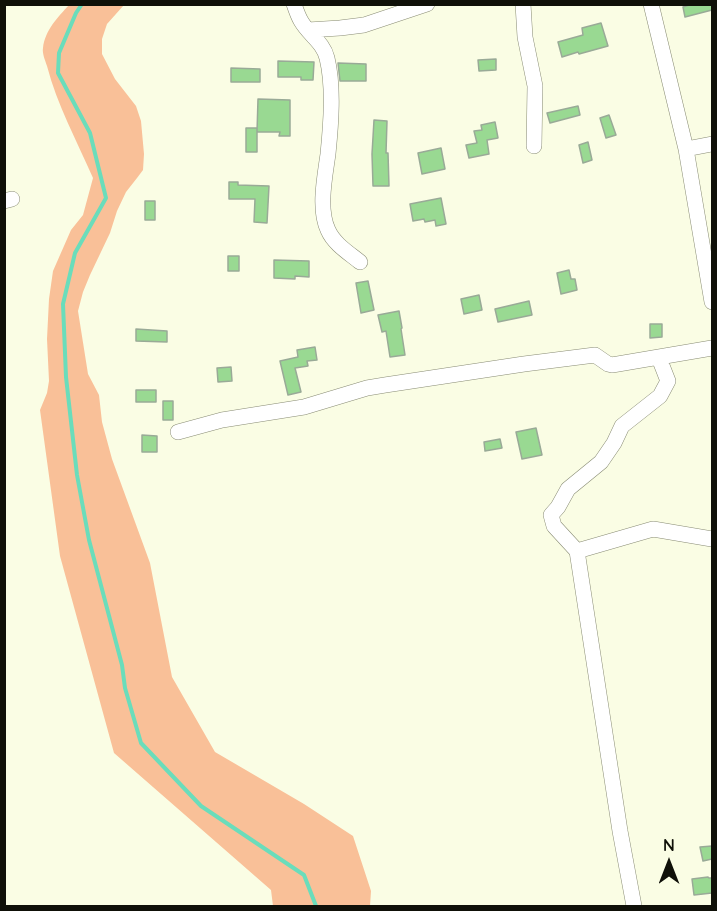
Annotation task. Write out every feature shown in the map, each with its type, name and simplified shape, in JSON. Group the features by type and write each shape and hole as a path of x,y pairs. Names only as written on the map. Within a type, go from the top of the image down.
{"street":[{"path":"294,4 302,22 321,44 328,59 330,127 323,195 325,223 333,239 360,262"},
{"path":"308,30 364,25 427,4"},
{"path":"523,4 525,37 535,86 534,146"},
{"path":"651,4 686,148 711,282 712,302"},
{"path":"686,148 712,144"},
{"path":"178,432 222,420 304,407 367,388 385,385 595,355 610,365 712,348"},
{"path":"634,906 620,831 577,551 554,526 551,514 558,507 568,489 601,462 622,426 660,396 668,381 659,357"},
{"path":"577,551 653,529 712,539"}],"shaded area":[{"path":"69,5 124,5 107,24 102,39 102,54 115,79 136,106 141,121 143,170 126,192 117,211 110,233 83,292 78,311 88,374 99,395 102,422 112,459 150,563 172,677 215,752 304,804 353,836 371,891 370,906 273,906 271,890 114,753 60,556 40,410 49,381 47,339 53,271 71,230 83,215 93,178 62,109 43,52 44,41 49,30"}],"building":[{"path":"692,4 712,4 712,10 685,17 683,7"},
{"path":"601,23 608,46 562,57 558,42 583,35 582,28"},
{"path":"496,59 496,70 479,71 478,60"},
{"path":"278,61 314,62 313,80 301,80 301,77 278,77"},
{"path":"338,63 366,64 366,81 340,81"},
{"path":"231,68 260,69 260,82 231,82"},
{"path":"258,99 290,100 290,136 279,136 280,132 257,132"},
{"path":"578,106 580,115 550,123 547,113"},
{"path":"609,115 616,135 606,138 600,118"},
{"path":"374,120 387,121 386,153 388,153 389,186 373,186"},
{"path":"495,122 498,138 487,140 489,154 469,158 466,145 477,143 474,131 482,130 481,125"},
{"path":"246,128 257,128 257,152 246,152"},
{"path":"588,142 592,160 583,163 579,145"},
{"path":"441,148 445,169 422,174 418,153"},
{"path":"229,182 238,182 238,185 269,186 267,223 254,222 255,199 229,199"},
{"path":"441,198 446,224 436,226 435,220 425,222 424,219 413,221 410,204"},
{"path":"145,201 155,201 155,220 145,220"},
{"path":"228,256 239,256 239,271 228,271"},
{"path":"274,260 309,261 309,277 274,278"},
{"path":"569,270 571,279 575,279 577,290 561,294 557,273"},
{"path":"368,281 374,310 361,313 356,283"},
{"path":"479,295 482,310 464,314 461,299"},
{"path":"529,301 532,315 498,322 495,309"},
{"path":"399,311 405,355 390,357 386,331 382,332 378,315"},
{"path":"650,324 662,324 662,337 650,338"},
{"path":"136,329 167,331 167,342 136,341"},
{"path":"315,347 317,360 307,361 308,366 295,368 301,392 288,395 280,361 298,357 297,350"},
{"path":"231,367 232,381 218,382 217,368"},
{"path":"136,390 156,390 156,402 136,402"},
{"path":"163,401 173,401 173,420 163,420"},
{"path":"536,428 542,455 522,459 516,432"},
{"path":"142,435 157,436 157,452 142,452"},
{"path":"500,439 502,448 485,451 484,442"},
{"path":"712,846 712,859 703,861 700,847"},
{"path":"712,878 712,893 694,895 692,879"}],"waterway":[{"path":"82,4 59,53 58,73 90,133 106,198 75,253 63,304 66,377 77,475 89,540 122,665 125,688 141,743 201,806 304,875 316,906"}]}
